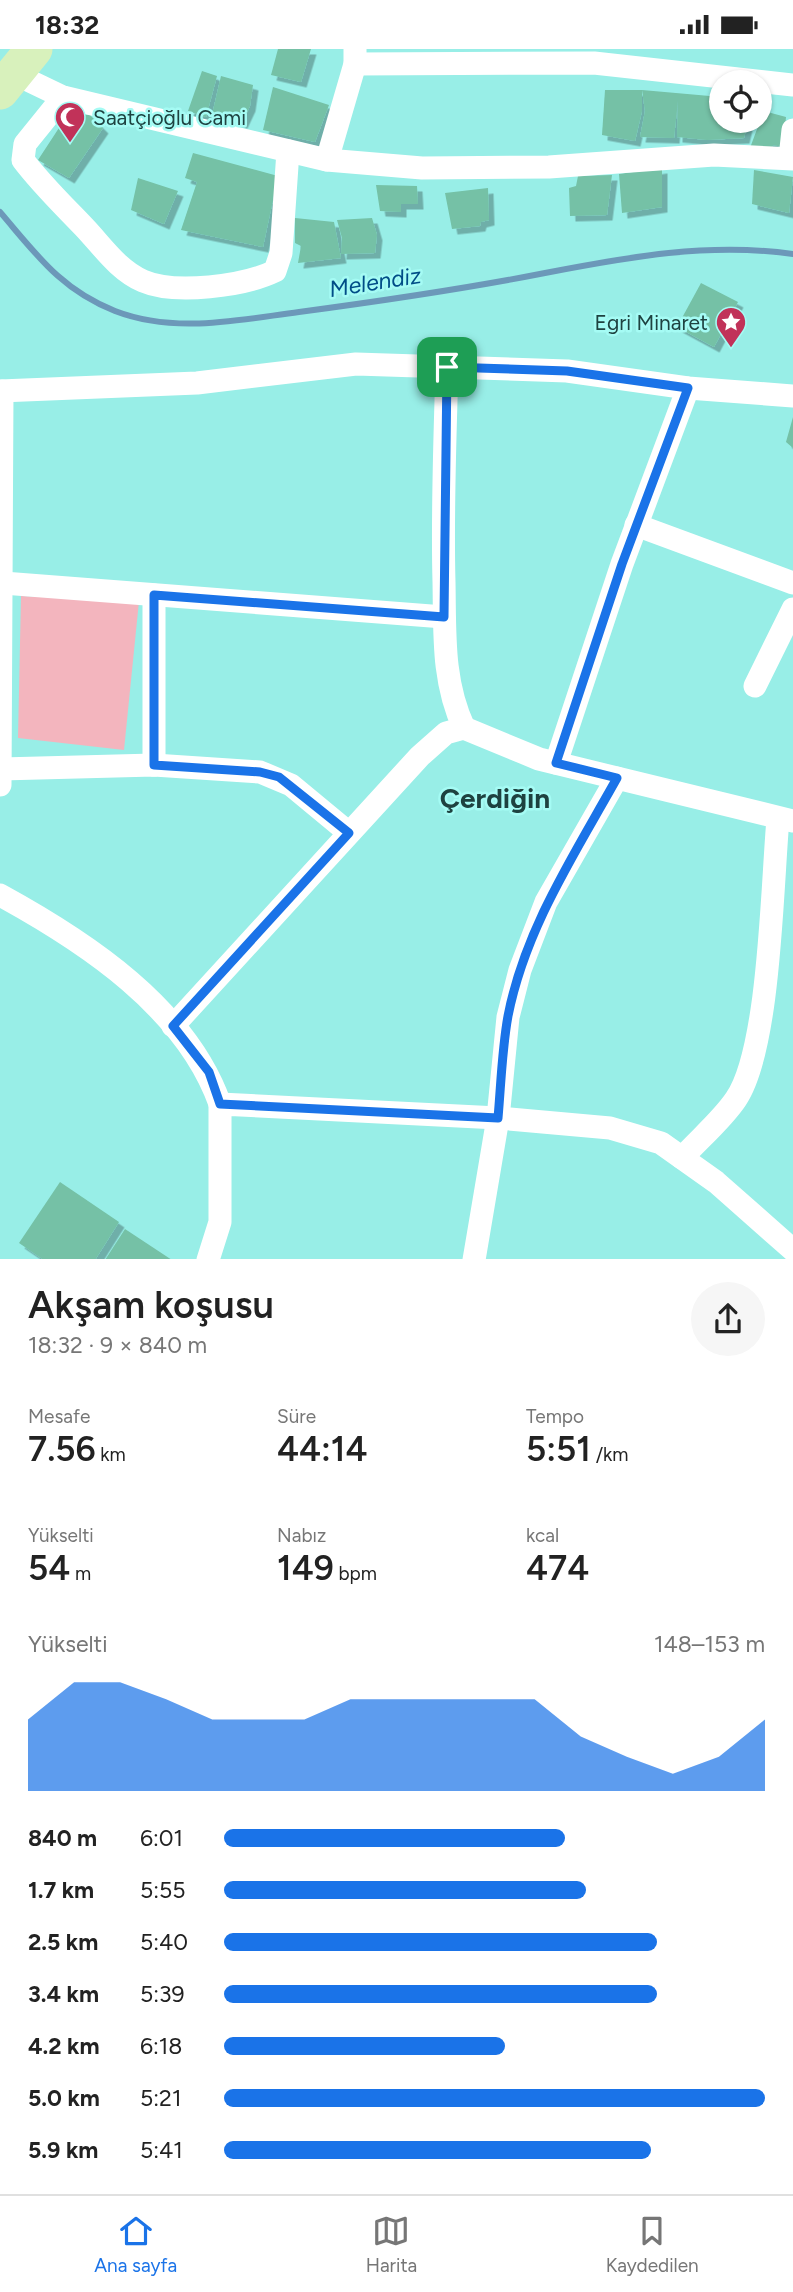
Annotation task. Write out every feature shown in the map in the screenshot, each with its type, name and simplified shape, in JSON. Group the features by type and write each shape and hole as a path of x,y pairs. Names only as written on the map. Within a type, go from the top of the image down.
{"street":[{"path":"327,160 355,57 594,63 793,85"},
{"path":"16,71 63,97 288,151 327,160 422,168 549,167 714,155 791,158 793,130"},
{"path":"63,97 25,144 23,160 41,184 117,265 145,282 196,288 252,282 275,271 281,253 288,151"},
{"path":"0,785 1,391 197,383 356,364 567,371 688,388 793,396"},
{"path":"447,367 445,675 453,704 464,728"},
{"path":"556,763 636,525 688,388"},
{"path":"636,525 793,583"},
{"path":"2,575 154,595 444,617"},
{"path":"154,595 154,765"},
{"path":"755,686 793,609"},
{"path":"173,1026 420,755 446,733 464,728 556,763 786,820 759,1031 750,1068 737,1098 682,1158"},
{"path":"1,769 154,765 260,772 279,777 349,833"},
{"path":"474,1259 498,1118 508,1017 520,970 547,902 617,778"},
{"path":"0,895 46,920 93,953 173,1026 209,1072 220,1104 220,1222 208,1259"},
{"path":"220,1104 498,1118 610,1128 661,1143 716,1182 793,1250"}],"shaded area":[{"path":"21,596 139,601 124,750 18,738"}],"building":[{"path":"278,49 311,49 301,82 271,75"},
{"path":"202,71 217,76 206,117 188,111"},
{"path":"221,76 253,85 250,106 242,123 212,115"},
{"path":"273,87 329,105 315,142 263,130"},
{"path":"605,90 642,90 642,111 635,141 602,135"},
{"path":"642,90 709,96 709,133 745,133 744,138 707,140 677,137 678,100 674,138 640,137 645,111"},
{"name":"Saatçioğlu Cami","path":"72,108 80,114 90,115 103,128 69,178 38,160"},
{"path":"772,113 786,117 783,147 773,145 772,150 750,148 756,133 772,133"},
{"path":"193,153 278,176 263,247 181,230 197,182 185,178"},
{"path":"662,168 662,207 622,213 619,174"},
{"path":"754,170 793,177 789,213 752,204"},
{"path":"612,175 607,215 570,216 569,188 576,186 578,176"},
{"path":"138,178 178,191 164,224 131,210"},
{"path":"376,185 417,186 418,204 401,204 401,212 380,211"},
{"path":"488,188 489,220 481,222 480,226 452,229 445,193"},
{"path":"295,218 334,222 341,258 298,263 301,246 295,243"},
{"path":"372,218 377,235 375,253 341,254 342,238 337,220"},
{"path":"701,283 738,302 714,347 677,327"},
{"path":"793,417 793,448 786,442"},
{"path":"60,1182 119,1222 96,1259 43,1259 19,1243"},
{"path":"125,1229 170,1259 106,1259"}],"waterway":[{"name":"Melendiz","path":"0,212 51,269 79,293 115,311 138,318 183,324 229,321 392,299 669,253 730,250 793,254"}],"place":[{"name":"Saatçioğlu Cami","path":"70,144"},
{"name":"Egri Minaret","path":"731,349"}],"district":[{"name":"Çerdiğin","path":"495,798"}],"route":[{"path":"447,367 567,371 688,388 622,564 556,763 617,778 547,902 520,970 508,1017 498,1118 220,1104 209,1072 173,1026 349,833 279,777 260,772 154,765 154,595 444,617 447,367"}]}
